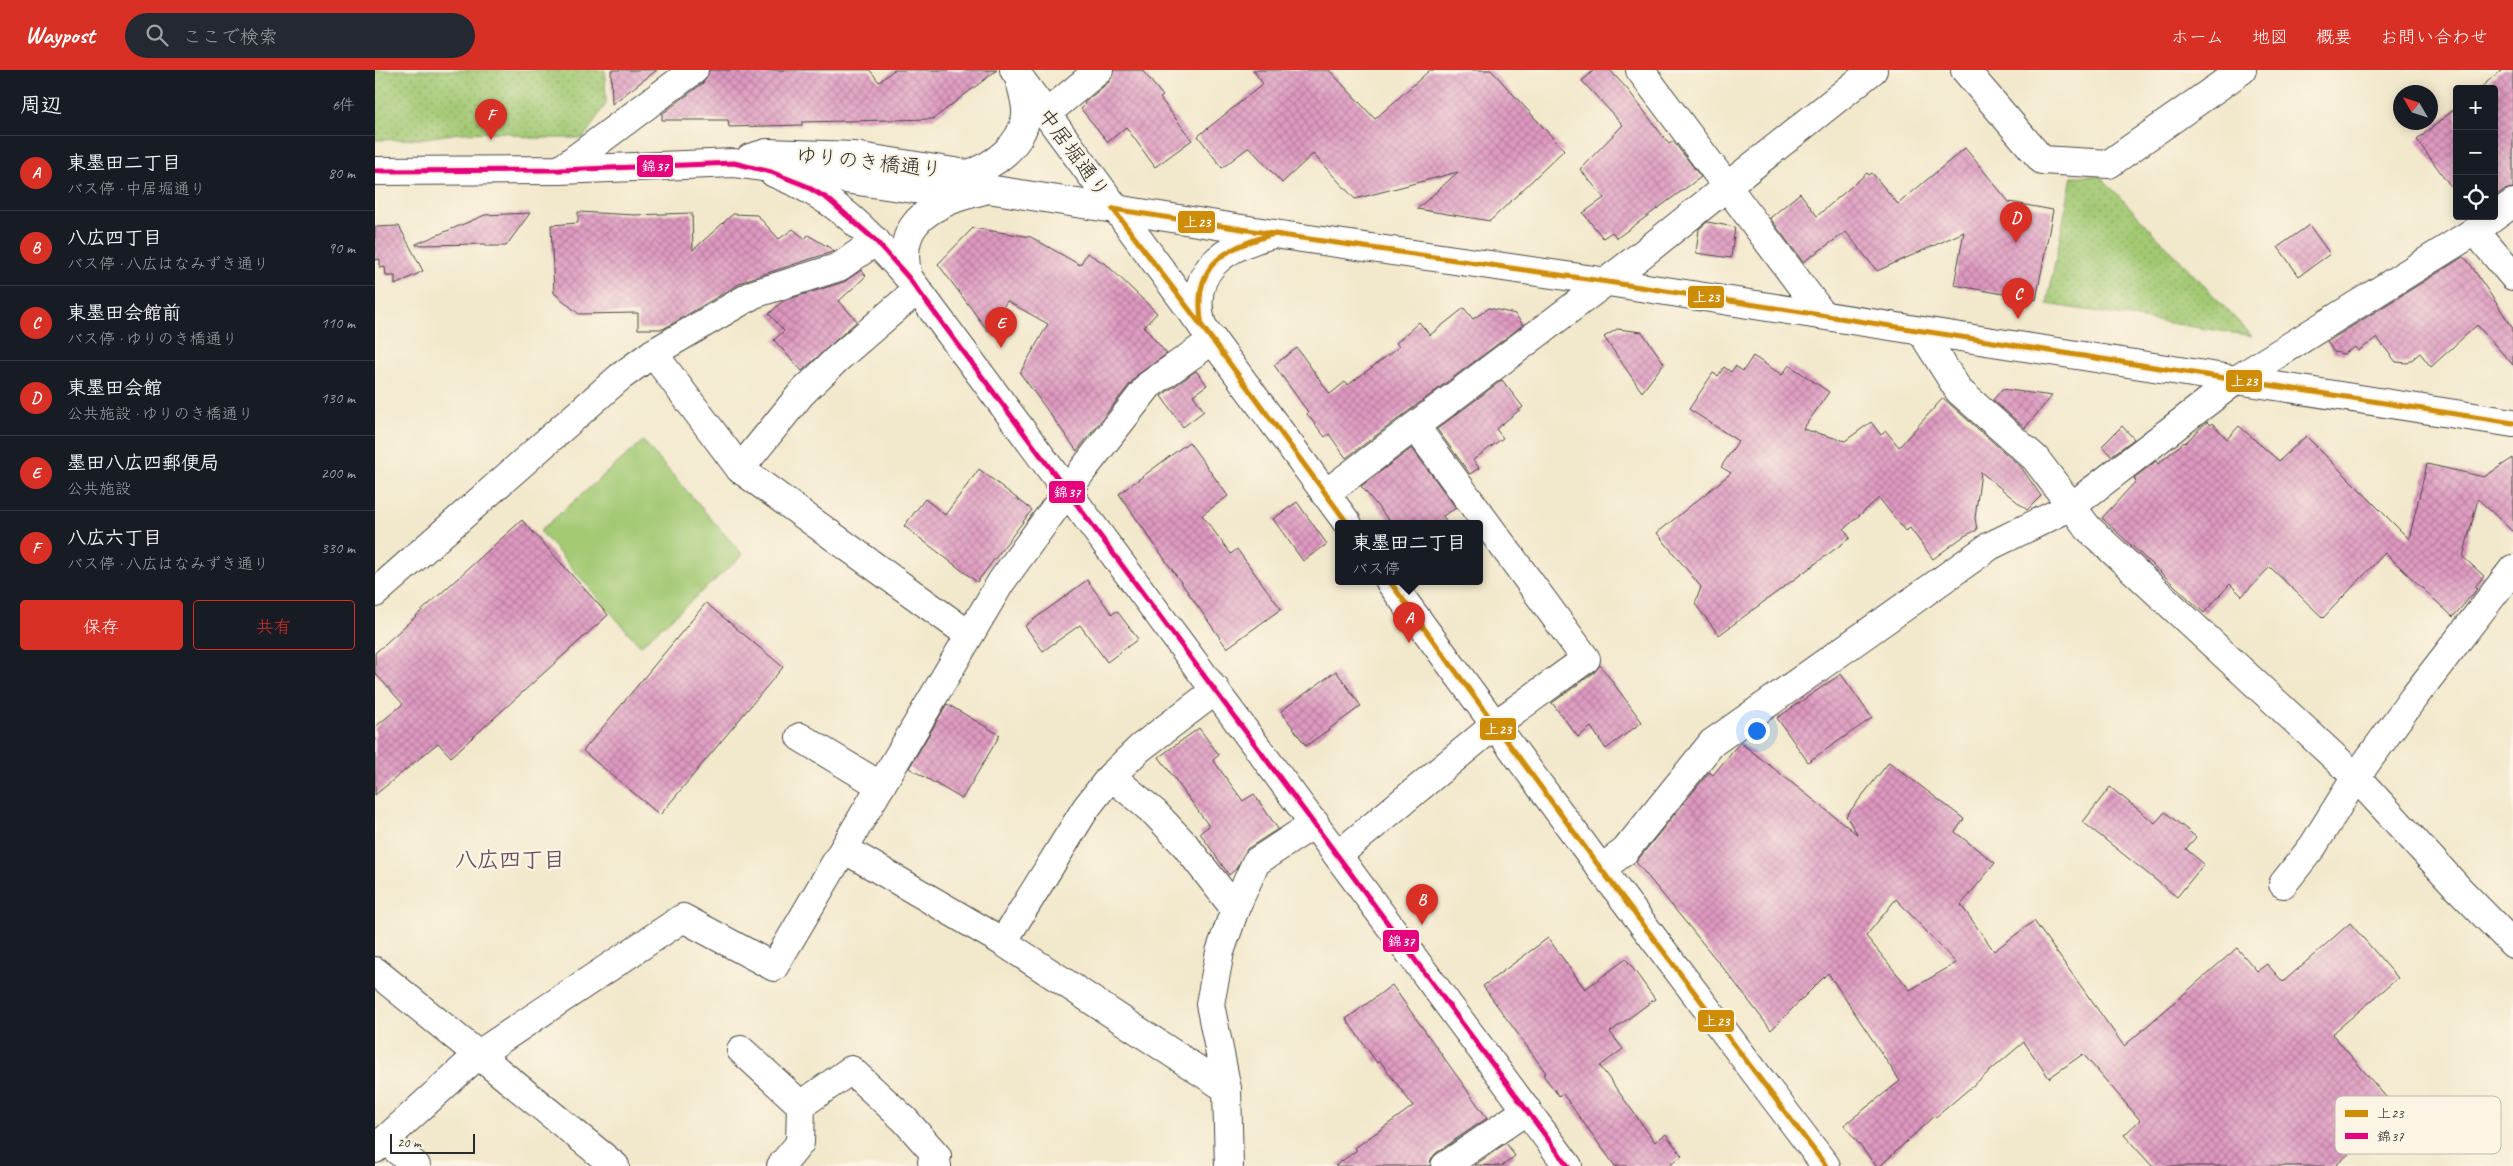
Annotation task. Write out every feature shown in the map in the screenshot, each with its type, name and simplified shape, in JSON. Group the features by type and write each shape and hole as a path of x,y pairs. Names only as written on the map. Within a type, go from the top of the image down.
{"street":[{"path":"560,170 694,70"},
{"path":"1046,114 1099,70"},
{"path":"1640,70 1823,315"},
{"path":"1325,494 1608,282 1873,70"},
{"path":"1965,70 2042,160 2109,164 2242,70"},
{"path":"913,284 905,263 905,251 916,222 933,207 972,186 983,170 1008,150 1023,127 1026,115 1025,99 1016,73"},
{"name":"中居堀通り","path":"1016,73 1113,208 1208,333 1345,520"},
{"path":"375,170 560,170 734,163 771,172 804,185 828,199 875,241 913,284 1568,1166"},
{"name":"ゆりのき橋通り","path":"734,163 972,186 1274,234 1823,315 2513,423"},
{"path":"1601,869 1625,851 1712,743 1990,546 2072,506 2236,380 2475,231 2513,203"},
{"path":"2475,231 2513,276"},
{"path":"417,1166 380,1144 479,1054 683,918 774,967 968,634 1001,582 1067,491 1149,385 1208,333 1198,311 1199,291 1207,273 1218,257 1247,241 1274,234"},
{"path":"375,593 620,377 653,353 754,294 839,268 875,241"},
{"path":"741,469 801,394 913,284"},
{"path":"1921,331 1959,391 2035,458 2088,528 2356,777 2459,889 2513,944"},
{"path":"653,353 741,469 968,634"},
{"path":"1338,855 1496,724 1585,659 1415,426"},
{"path":"2283,884 2313,846 2356,777 2414,697 2513,569"},
{"path":"1393,585 1601,869 1826,1166"},
{"path":"1003,942 1086,808 1111,776 1140,748 1216,690"},
{"path":"800,737 881,786"},
{"path":"1111,776 1161,820 1185,846 1235,909"},
{"path":"1229,1166 1227,1089 1210,1004 1220,952 1235,909 1256,862 1315,823"},
{"path":"844,849 1003,942 1227,1089"},
{"path":"375,971 615,1166"},
{"path":"741,1050 801,1105"},
{"path":"801,1105 851,1070 905,1120 937,1156 932,1162 937,1166"},
{"path":"781,1166 799,1143 801,1105"},
{"path":"1445,1166 1527,1110"}],"green space":[{"path":"375,70 605,70 606,104 583,138 530,138 505,132 459,133 419,139 375,140"},
{"path":"2072,176 2100,176 2252,336 2047,304"},
{"path":"643,441 743,555 640,646 540,531"}],"building":[{"path":"611,70 657,70 612,104"},
{"path":"709,70 870,70 879,82 894,70 997,70 933,119 802,122 802,125 729,127 728,120 662,120 662,114 703,83"},
{"path":"1114,70 1142,70 1163,96 1160,98 1192,140 1155,167 1126,127 1108,142 1081,109 1085,105 1084,103 1109,82"},
{"path":"1253,70 1329,70 1375,119 1430,70 1491,70 1564,150 1490,221 1417,209 1458,172 1355,199 1313,154 1282,183 1249,147 1222,168 1198,136 1263,84"},
{"path":"1594,70 1610,70 1628,90 1669,144 1673,141 1701,177 1617,238 1612,232 1603,238 1583,213 1604,198 1580,169 1623,125 1582,81"},
{"path":"2501,70 2513,70 2513,188 2504,190 2498,194 2498,85 2484,85"},
{"path":"2453,110 2453,190 2417,140 2429,130 2438,130 2438,123"},
{"path":"1965,148 2009,202 2053,210 2036,300 1954,285 1964,232 1877,271 1846,232 1803,262 1770,218 1800,193 1817,216 1867,173 1869,175 1872,173 1898,204"},
{"path":"578,212 635,215 692,213 693,250 733,214 757,215 779,239 793,229 805,239 808,235 835,251 746,280 663,329 638,329 638,313 579,314 554,293 551,225 578,223"},
{"path":"530,213 506,246 486,246 486,244 416,245 485,215"},
{"path":"1707,222 1735,227 1731,258 1696,253 1699,229"},
{"path":"2309,225 2330,254 2299,276 2278,247"},
{"path":"399,226 423,271 395,285 395,276 386,276 385,267 380,268 380,259 375,260 375,227"},
{"path":"973,228 1031,237 1080,265 1087,253 1107,265 1157,313 1144,327 1167,354 1137,375 1077,451 1020,373 1048,324 1007,301 988,331 938,264"},
{"path":"2463,257 2468,261 2513,328 2513,365 2477,325 2431,367 2420,353 2408,363 2396,362 2377,338 2358,351 2355,347 2344,354 2334,352 2327,342"},
{"path":"861,270 866,276 839,301 857,321 802,371 774,340 784,331 769,314 783,301 844,282"},
{"path":"1464,308 1473,319 1489,308 1515,314 1523,325 1346,458 1329,434 1325,437 1307,414 1308,412 1274,365 1297,348 1330,394 1345,382 1348,385 1399,347 1396,343 1419,322 1430,335"},
{"path":"1617,329 1642,332 1664,363 1642,392 1604,337"},
{"path":"1753,356 1782,375 1789,365 1829,392 1803,429 1845,441 1871,422 1881,435 1886,431 1899,447 1943,398 2021,467 2041,496 2027,510 1981,472 1975,518 1977,530 1964,536 1933,559 1910,528 1905,531 1879,498 1844,529 1850,538 1719,635 1695,604 1701,587 1657,533 1731,473 1721,467 1738,441 1689,409 1713,373 1718,376 1724,367 1731,372 1735,366 1743,371"},
{"path":"1196,371 1207,385 1193,395 1204,411 1183,427 1161,396"},
{"path":"1502,380 1523,407 1496,429 1503,438 1473,460 1479,468 1470,474 1437,429"},
{"path":"2002,389 2052,396 2025,428 1993,400"},
{"path":"2207,422 2210,425 2212,423 2227,439 2239,426 2279,461 2306,436 2409,539 2427,464 2484,477 2513,458 2513,532 2478,499 2463,557 2484,576 2475,587 2477,589 2453,617 2385,553 2323,618 2270,567 2242,596 2230,584 2204,613 2102,518 2136,481 2134,478 2156,461 2158,464 2185,443"},
{"path":"2122,426 2134,439 2111,456 2102,446"},
{"path":"1189,442 1228,496 1202,515 1231,554 1237,549 1281,609 1227,648 1119,494"},
{"path":"1412,448 1456,508 1443,516 1446,520 1389,520 1361,486"},
{"path":"979,469 1032,510 977,582 904,526 925,499 945,515"},
{"path":"1297,502 1327,544 1303,561 1273,519"},
{"path":"522,520 608,615 451,757 438,743 375,795 375,727 403,704 375,673 375,653"},
{"path":"1087,580 1112,614 1117,611 1138,639 1107,662 1080,625 1043,651 1025,626"},
{"path":"706,603 783,667 660,815 583,751"},
{"path":"1600,665 1642,722 1606,749 1591,727 1578,737 1552,703 1595,672"},
{"path":"1336,671 1361,706 1306,746 1281,711"},
{"path":"1841,674 1872,718 1808,762 1777,718"},
{"path":"947,704 1000,735 962,799 909,768"},
{"path":"1199,728 1219,755 1213,760 1243,801 1254,794 1278,829 1247,849 1236,869 1229,875 1200,833 1209,826 1159,757"},
{"path":"1740,742 1858,835 1846,816 1889,762 1964,819 1955,832 1995,863 1961,905 1994,951 2034,921 2124,1046 2237,948 2257,971 2267,964 2283,982 2350,923 2398,978 2332,1034 2385,1096 2335,1096 2335,1154 2349,1154 2335,1166 2152,1166 2124,1135 2140,1120 2083,1054 2049,1078 2024,1042 1936,1117 1934,1116 1880,1166 1876,1166 1844,1125 1900,1081 1828,973 1771,1030 1729,975 1636,862 1709,772 1713,775","holes":["1896,899 1956,963 1910,990 1866,936"]},
{"path":"2110,787 2155,823 2165,812 2196,837 2186,849 2204,864 2177,897 2083,822"},
{"path":"1548,938 1585,989 1626,959 1655,999 1610,1032 1623,1049 1600,1066 1655,1142 1666,1134 1682,1156 1671,1164 1672,1166 1615,1166 1562,1093 1559,1096 1543,1075 1546,1073 1483,986"},
{"path":"1392,985 1487,1118 1436,1153 1431,1159 1430,1166 1335,1166 1357,1150 1355,1148 1413,1106 1380,1061 1377,1063 1346,1019"},
{"path":"1506,1143 1515,1156 1502,1166 1475,1165"}],"transit line":[{"name":"錦37","path":"375,171 560,170 734,163 771,172 804,185 828,199 876,241 908,277 1568,1166"},
{"name":"上23","path":"1113,209 1280,235"},
{"name":"上23","path":"1113,209 1213,341"},
{"name":"上23","path":"1345,520 1202,326 1201,288 1206,274 1214,263 1239,246 1274,234 1608,282 2513,423"},
{"name":"上23","path":"1392,585 1601,869 1826,1166"}],"place":[{"name":"八広六丁目","path":"491,140"},
{"name":"東墨田会館","path":"2016,243"},
{"name":"東墨田会館前","path":"2018,319"},
{"name":"墨田八広四郵便局","path":"1001,348"},
{"name":"東墨田二丁目","path":"1409,643"},
{"name":"八広四丁目","path":"1422,925"}],"district":[{"name":"八広四丁目","path":"510,859"}]}
